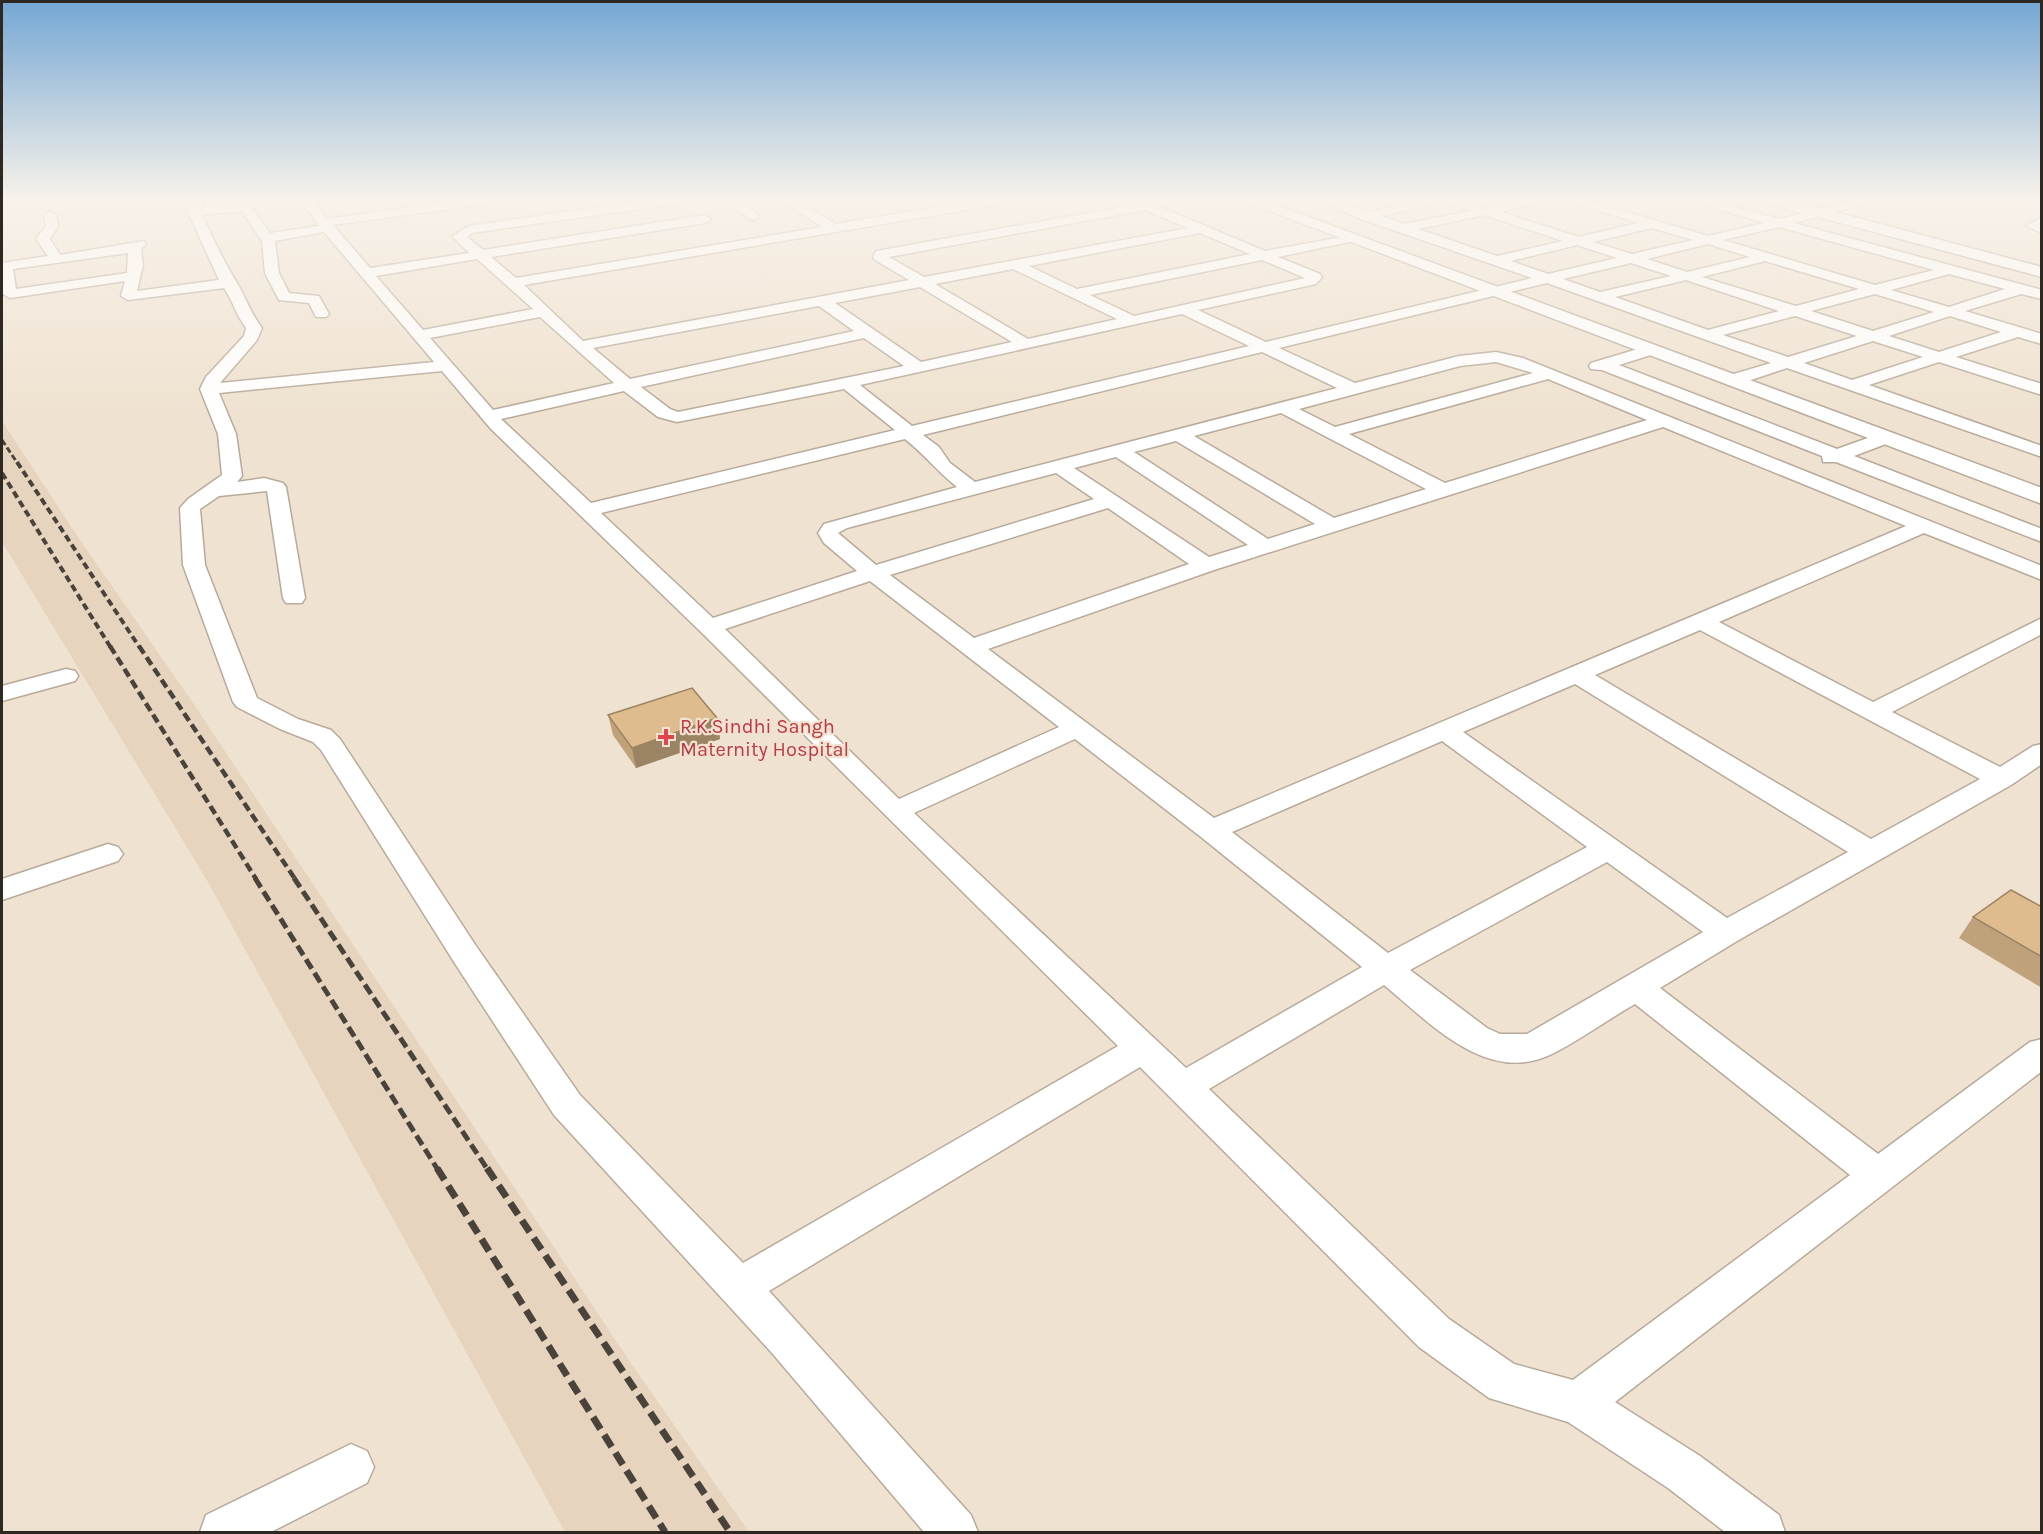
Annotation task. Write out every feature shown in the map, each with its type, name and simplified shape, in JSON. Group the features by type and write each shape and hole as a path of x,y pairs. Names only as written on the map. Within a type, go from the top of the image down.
{"street":[{"path":"5,271 10,294 133,276"},
{"path":"134,271 128,296 230,283"},
{"path":"221,271 238,298 241,311 252,323 254,333 212,381 209,389 227,435 232,476 227,484 196,501 190,508 194,565 246,702 289,724 322,736 332,745 471,964 567,1105 787,1339 954,1533"},
{"path":"272,271 284,297 314,299 321,314"},
{"path":"365,271 489,416 709,627 895,811 1143,1048 1434,1333 1504,1383 1578,1403 1684,1472 1762,1533"},
{"path":"367,273 382,271"},
{"path":"498,271 580,346 627,385 664,413 677,417 1027,345 1311,281 1316,277 1301,271"},
{"path":"513,283 585,271"},
{"path":"902,271 1027,345"},
{"path":"580,346 980,271"},
{"path":"1027,271 1133,321"},
{"path":"1075,294 1189,271"},
{"path":"1438,271 2042,497"},
{"path":"1523,271 2042,452"},
{"path":"587,510 1581,271"},
{"path":"1666,271 2042,390"},
{"path":"1598,297 1707,271"},
{"path":"1811,271 2042,339"},
{"path":"1705,335 1946,271"},
{"path":"1950,271 2042,295"},
{"path":"1733,380 2042,283"},
{"path":"822,301 918,368"},
{"path":"1185,310 1353,389"},
{"path":"420,335 543,312"},
{"path":"1850,386 2042,324"},
{"path":"489,416 867,333"},
{"path":"1334,433 1652,350"},
{"path":"2042,574 1553,376 1507,359 1477,357 970,489 831,528 828,533 831,539 873,573 1211,830 1464,1031 1492,1048 1516,1050 1539,1045 1635,986 1868,851 2001,779 2042,752"},
{"path":"1603,364 2042,536"},
{"path":"209,389 447,366"},
{"path":"847,383 909,431 932,451 943,467 970,489"},
{"path":"1284,408 1443,490"},
{"path":"971,646 1206,566 1665,420"},
{"path":"2018,443 2042,433"},
{"path":"1179,435 1333,526"},
{"path":"1789,472 1885,438"},
{"path":"1119,451 1266,547"},
{"path":"1058,466 1206,566"},
{"path":"214,491 264,484 276,487 294,598"},
{"path":"709,627 873,573 1110,501"},
{"path":"1211,830 1446,732 1923,526"},
{"path":"1702,622 2001,779"},
{"path":"1872,712 2042,625"},
{"path":"1577,675 1868,851"},
{"path":"2,694 66,676"},
{"path":"895,811 1078,728"},
{"path":"1446,732 1726,933"},
{"path":"1183,1087 1386,967 1515,896 1608,849"},
{"path":"2,890 108,854"},
{"path":"1635,986 1878,1176"},
{"path":"738,1288 1143,1048"},
{"path":"1578,1403 2042,1052"},
{"path":"223,1533 351,1467"}],"shaded area":[{"path":"2,421 80,540 193,703 628,1359 749,1532 565,1532 208,882 2,542"}],"building":[{"path":"692,688 717,718 632,748 608,715"},
{"path":"2011,890 2042,907 2042,957 1973,917"}],"railway":[{"path":"2,440 18,464"},
{"path":"17,462 140,648"},
{"path":"2,473 111,648"},
{"path":"110,646 256,879"},
{"path":"139,646 295,879"},
{"path":"255,878 438,1170"},
{"path":"294,878 488,1170"},
{"path":"437,1168 665,1532"},
{"path":"487,1168 730,1532"}],"place":[{"name":"R.K.Sindhi Sangh Maternity Hospital","path":"666,737"}]}
